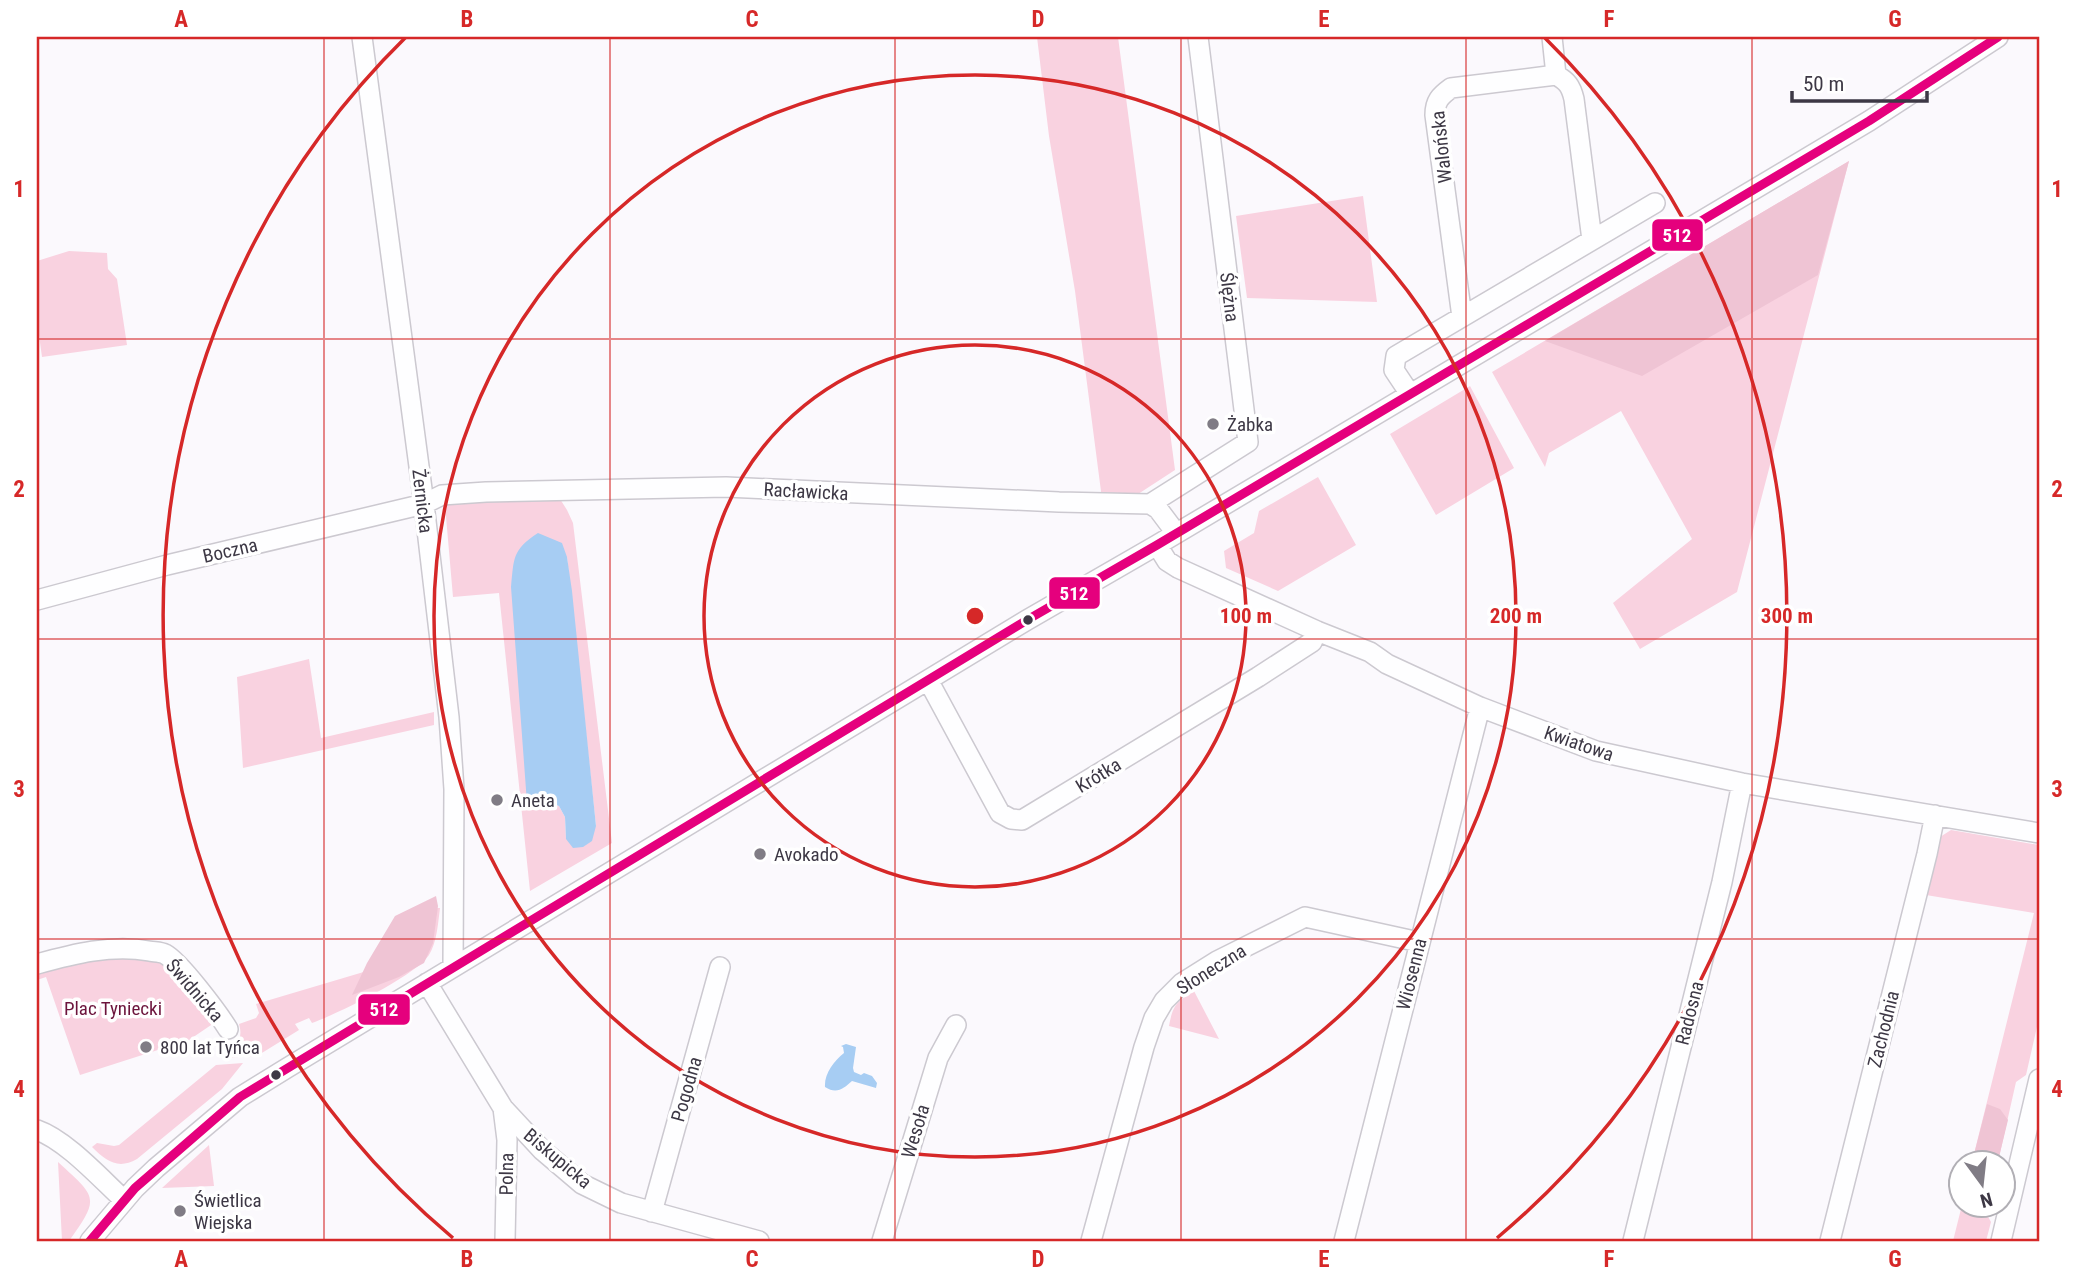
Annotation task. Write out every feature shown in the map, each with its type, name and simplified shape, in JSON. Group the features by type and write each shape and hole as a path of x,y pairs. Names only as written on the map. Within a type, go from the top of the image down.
{"street":[{"name":"Żernicka","path":"362,37 424,504 449,717 452,765 453,967"},
{"name":"Ślężna","path":"1150,503 1248,442 1198,37"},
{"path":"1552,37 1556,75 1566,80 1574,99 1592,240"},
{"path":"90,1241 124,1200 156,1168 240,1097 1027,620 1869,121 1998,37"},
{"name":"Walońska","path":"1462,317 1435,104 1441,95 1451,88 1556,75"},
{"path":"1410,394 1394,370 1396,356 1655,203"},
{"name":"Racławicka","path":"424,504 442,495 486,492 726,487 1045,502 1150,503"},
{"path":"1150,503 1158,509 1176,533"},
{"name":"Boczna","path":"37,600 167,565 424,504"},
{"name":"Kwiatowa","path":"1157,545 1167,561 1178,568 1370,652 1387,664 1480,707 1596,751 1742,783 2039,833"},
{"name":"Krótka","path":"928,680 1000,813 1011,819 1022,820 1258,677 1312,642 1317,631"},
{"name":"Wiosenna","path":"1344,1241 1480,707"},
{"name":"Radosna","path":"1633,1241 1722,882 1742,783"},
{"name":"Zachodnia","path":"1830,1241 1935,815"},
{"name":"Słoneczna","path":"1091,1241 1154,1018 1164,1001 1182,983 1217,961 1305,917 1419,942"},
{"name":"Świdnicka","path":"37,964 106,949 165,954 187,975 228,1029"},
{"name":"Pogodna","path":"652,1212 720,967"},
{"name":"Biskupicka","path":"427,983 503,1108 542,1150 582,1184 621,1203 758,1241"},
{"name":"Wesoła","path":"882,1241 938,1058 956,1025"},
{"path":"2001,1241 2039,1079"},
{"name":"Polna","path":"503,1108 507,1140 505,1241"},
{"path":"37,1130 71,1152 124,1200"}],"green space":[{"path":"1037,37 1118,37 1175,470 1132,498 1102,499 1075,291 1049,136"},
{"path":"1849,161 1737,592 1640,649 1613,603 1692,539 1621,411 1549,453 1545,467 1492,372"},
{"path":"1363,196 1377,302 1247,298 1236,216"},
{"path":"69,251 107,253 108,269 117,279 127,345 42,357 37,321 37,261"},
{"path":"1470,386 1514,468 1436,515 1390,434"},
{"path":"1318,477 1356,545 1278,591 1226,568 1224,551 1254,533 1259,511"},
{"path":"560,499 573,523 612,843 530,891 499,593 453,597 445,505 452,501","holes":["567,557 596,826 566,839 565,817 559,806 543,801 528,803"]},
{"path":"309,659 321,738 434,712 434,725 243,768 237,677"},
{"path":"1951,830 2039,845 2039,1018 2026,1075 2016,1082 2001,1148 1975,1148 2034,913 1926,895 1940,837"},
{"path":"436,908 440,908 437,932 432,950 421,964 356,1003 312,1023 309,1018 295,1024 299,1030 257,1056 223,1058 239,1040 239,1024 256,1018 259,1013 256,1004 414,957"},
{"name":"Plac Tyniecki","path":"137,955 167,964 217,1021 189,1040 80,1075 46,977 37,980 37,968"},
{"path":"1194,991 1219,1039 1169,1026 1176,1005"},
{"path":"243,1063 222,1089 137,1159 118,1164 92,1147 97,1143 119,1145 216,1065"},
{"path":"209,1145 214,1186 162,1188"},
{"path":"58,1162 80,1183 90,1198 86,1215 69,1241 62,1241"},
{"path":"1959,1218 1989,1218 1991,1222 1986,1241 1953,1241"}],"shaded area":[{"path":"1849,161 1818,275 1642,376 1545,341"},
{"path":"436,896 438,906 433,943 424,963 399,977 352,995 367,963 395,916"},
{"path":"1987,1104 2000,1109 2008,1120 2001,1148 1976,1148"}],"water":[{"path":"538,533 562,543 572,591 596,826 592,841 583,847 573,848 566,839 565,817 559,806 543,801 527,803 511,587 519,550"},
{"path":"846,1044 856,1047 854,1072 872,1076 877,1083 876,1088 852,1081 837,1090 825,1087 833,1064 844,1053 841,1046"}],"transit line":[{"name":"512","path":"90,1241 135,1188 240,1097 1027,620 1869,121 1998,37"}],"place":[{"name":"Żabka","path":"1213,424"},
{"name":"Aneta","path":"497,800"},
{"name":"Avokado","path":"760,854"},
{"name":"800 lat Tyńca","path":"146,1047"},
{"name":"Świetlica Wiejska","path":"180,1211"}]}
